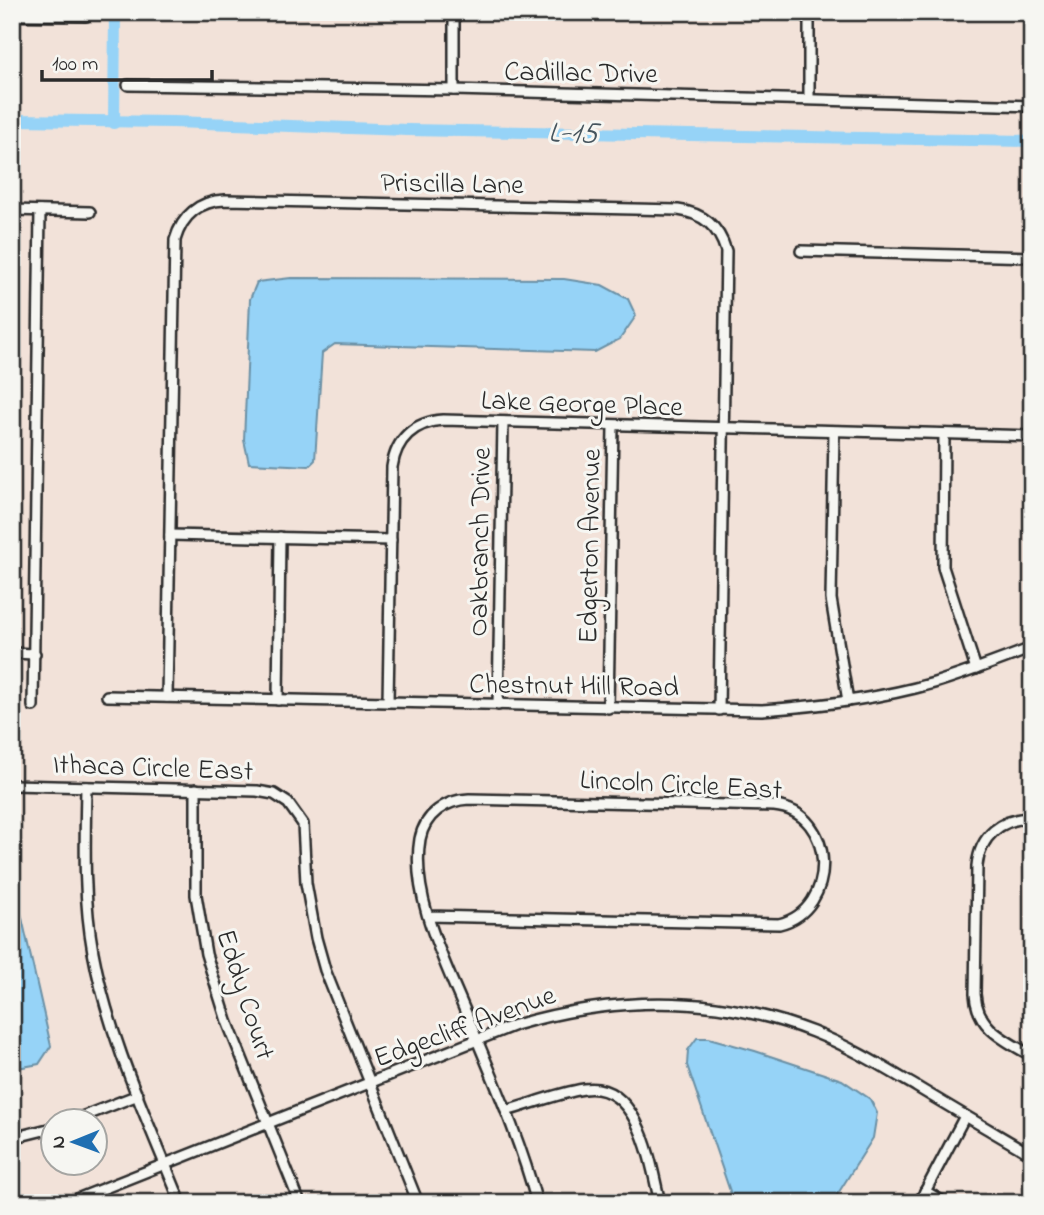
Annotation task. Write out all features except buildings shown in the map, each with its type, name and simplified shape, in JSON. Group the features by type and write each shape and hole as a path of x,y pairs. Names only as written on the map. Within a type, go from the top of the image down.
{"street":[{"path":"454,12 454,90"},
{"path":"809,99 810,12"},
{"path":"18,14 86,16"},
{"name":"Cadillac Drive","path":"128,85 454,90 1032,106"},
{"name":"Priscilla Lane","path":"167,697 175,240 187,216 200,206 216,200 678,210 695,214 715,228 726,251 719,710"},
{"path":"12,210 90,212"},
{"path":"33,706 40,211"},
{"path":"801,251 1032,257"},
{"name":"Lake George Place","path":"388,702 392,467 395,450 404,436 418,426 434,421 503,422 1032,436"},
{"name":"Oakbranch Drive","path":"498,705 503,422"},
{"name":"Edgerton Avenue","path":"608,708 613,426"},
{"path":"834,432 831,599 848,701"},
{"path":"944,434 943,567 976,669"},
{"path":"170,535 391,540"},
{"path":"278,700 280,537"},
{"name":"Chestnut Hill Road","path":"107,696 719,710 795,708 848,701 923,685 1032,648"},
{"path":"12,653 35,654"},
{"name":"Ithaca Circle East","path":"12,785 266,792 288,803 299,816 304,832 306,883 316,938 326,970 418,1203"},
{"path":"86,787 84,865 93,951 111,1025 181,1203"},
{"name":"Eddy Court","path":"196,789 196,884 206,954 227,1021 300,1203"},
{"name":"Lincoln Circle East","path":"428,916 779,924 796,918 814,901 820,885 821,849 816,833 806,819 782,807 461,799 445,805 432,815 420,838 420,873 428,916 506,1111 537,1203"},
{"path":"1032,818 1018,818 1002,824 989,834 980,849 977,866 975,994 977,1011 986,1026 999,1037 1032,1056"},
{"name":"Edgecliff Avenue","path":"67,1203 477,1039 547,1015 593,1006 639,1002 706,1005 773,1018 813,1032 873,1062 1032,1155"},
{"path":"506,1111 583,1089 600,1089 615,1096 628,1107 636,1122 660,1203"},
{"path":"108,1107 138,1095"},
{"path":"919,1203 965,1116"},
{"path":"12,1138 38,1132"},
{"path":"925,1191 945,1203"}],"water":[{"path":"291,278 564,279 602,285 628,299 636,316 620,339 595,352 335,344 322,353 315,460 309,466 249,463 244,440 250,299 257,282"},
{"path":"12,874 51,1046 39,1064 12,1069"},
{"path":"697,1038 709,1038 755,1051 842,1080 870,1099 877,1113 873,1138 832,1203 734,1203 687,1065 688,1050"}],"waterway":[{"name":"L-15","path":"114,123 115,12"},
{"name":"L-15","path":"12,120 1032,141"}]}
